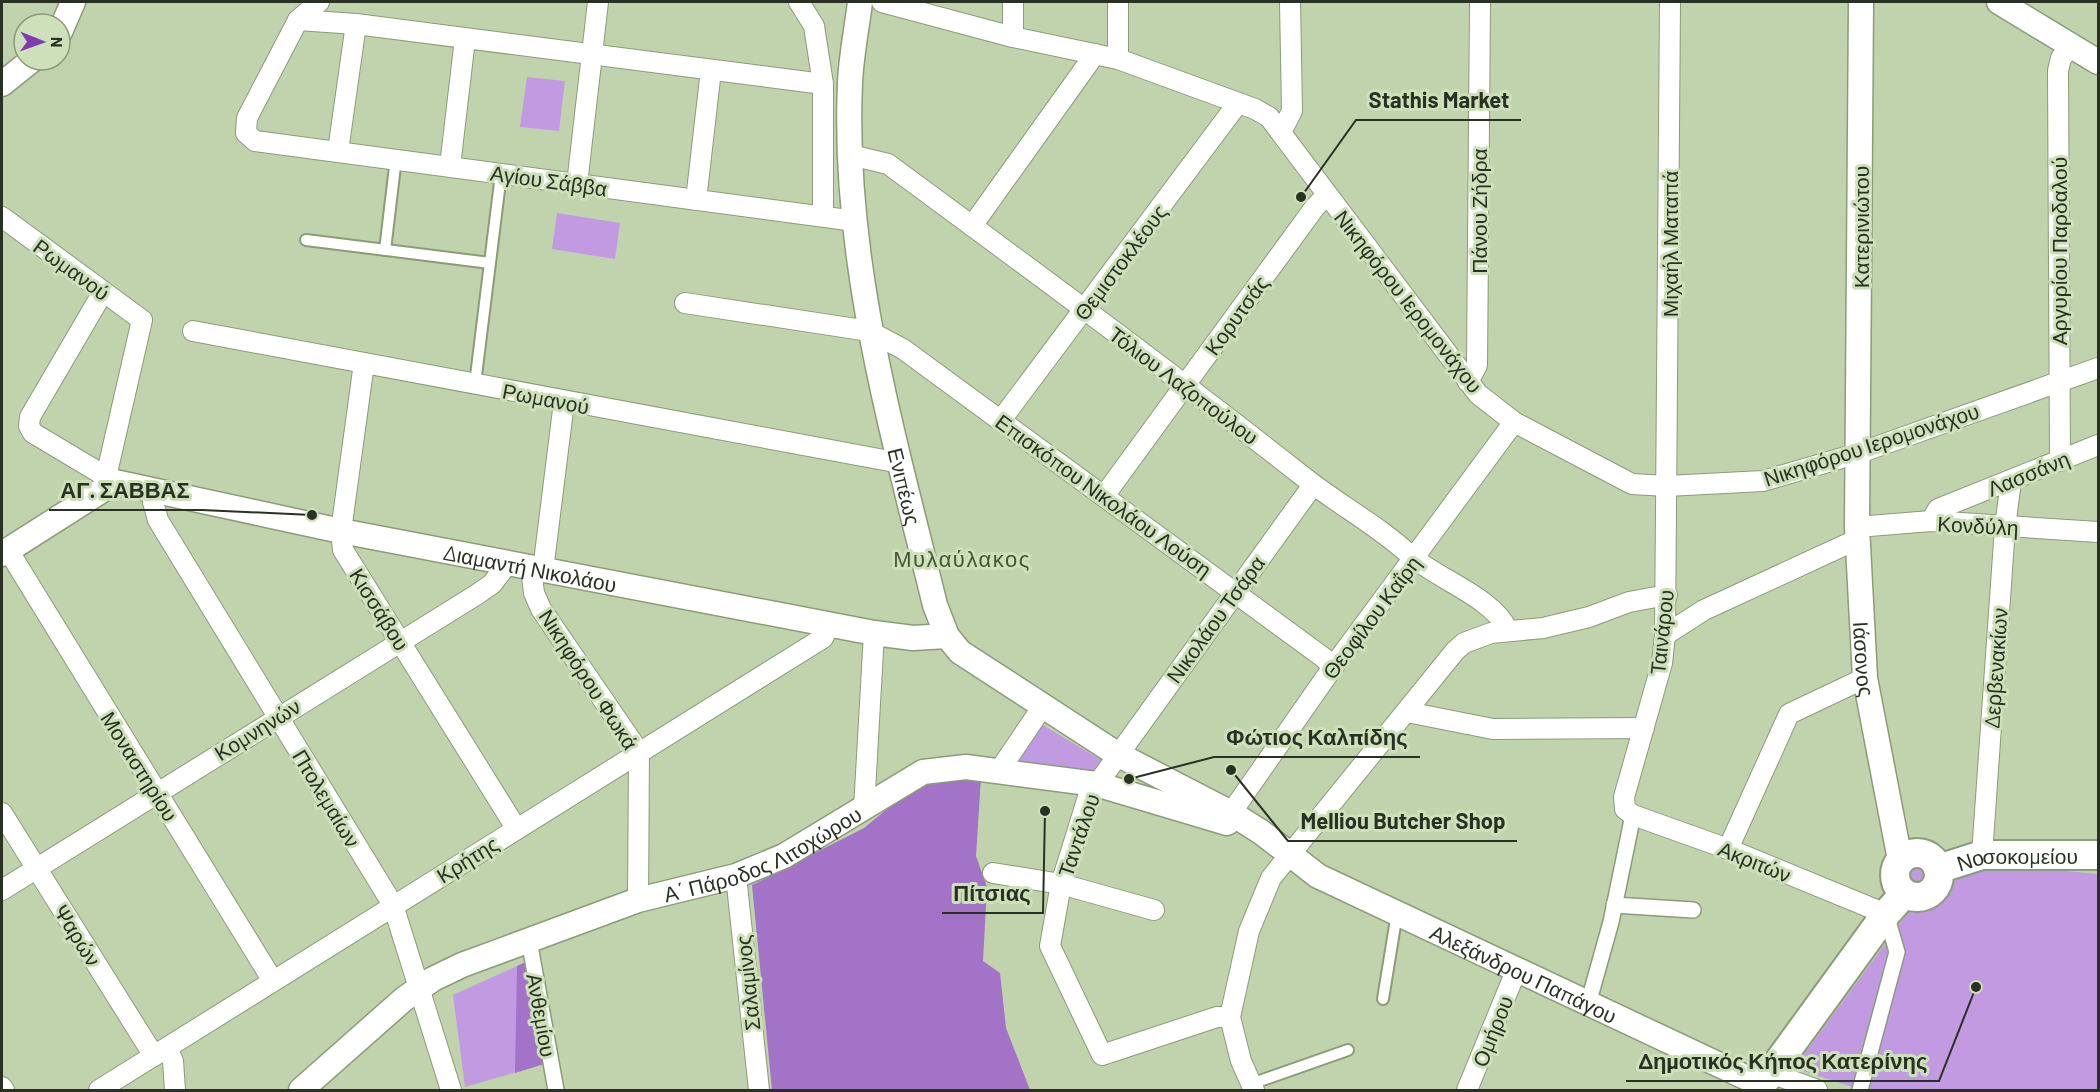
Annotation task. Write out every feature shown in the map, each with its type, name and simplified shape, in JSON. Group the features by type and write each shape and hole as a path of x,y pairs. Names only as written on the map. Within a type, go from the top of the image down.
{"main road":[{"path":"1763,1083 1895,904 1894,874 1900,860 1918,853 1931,858 1938,869 1939,877 1933,891 1919,898 1895,904"},
{"name":"Νοσοκομείου","path":"1938,869 1982,855 2098,855"}],"street":[{"path":"298,20 319,2"},
{"path":"577,184 598,2"},
{"path":"799,2 814,26 823,84 823,216"},
{"name":"Ενιπέως","path":"860,2 850,82 851,156 855,220 869,331 934,604 947,636 960,652 1117,754 1231,813 1290,854"},
{"name":"Νικηφόρου Ιερομονάχου","path":"882,2 1013,37 1118,59 1238,103 1269,117 1478,394 1514,422 1632,484 1667,486 1763,481 1859,453 2098,368"},
{"path":"1013,2 1013,37"},
{"path":"1118,2 1118,59"},
{"path":"1281,132 1292,111 1290,2"},
{"name":"Πάνου Ζήδρα","path":"1468,382 1478,365 1480,2"},
{"name":"Μιχαήλ Ματαπά","path":"1667,486 1670,2"},
{"name":"Κατερινιώτου","path":"1859,453 1861,2"},
{"path":"1999,2 2098,61"},
{"path":"298,20 356,24 823,84"},
{"name":"Αγίου Σάββα","path":"298,20 247,118 246,133 255,141 855,220"},
{"path":"338,151 356,24"},
{"path":"450,166 465,39"},
{"name":"Αργυρίου Παρδαλού","path":"2060,461 2058,71 2061,58 2072,46"},
{"path":"972,226 1095,54"},
{"path":"696,200 711,70"},
{"path":"2,84 17,72"},
{"name":"Θεμιστοκλέους","path":"1001,420 1238,103"},
{"name":"Τόλιου Λαζοπούλου","path":"851,156 888,164 1186,384 1313,485 1414,558 1498,614 1507,629"},
{"name":"Κορυτσάς","path":"1104,496 1315,207 1327,195"},
{"name":"Ρωμανού","path":"2,217 142,320 111,479"},
{"path":"4,548 111,479 33,434 30,426 30,417 103,292"},
{"name":"Επισκόπου Νικολάου Λούση","path":"685,303 869,331 903,349 1324,658 1333,668"},
{"name":"Ρωμανού","path":"193,331 900,463"},
{"name":"Κισσάβου","path":"364,363 341,531 343,550 516,828"},
{"name":"Νικηφόρου Φωκά","path":"564,402 527,567 541,609 639,752 638,900"},
{"name":"Θεοφίλου Καΐρη","path":"1231,813 1333,668 1514,422"},
{"name":"Λασσάνη","path":"1931,521 1938,509 2011,482 2098,445"},
{"name":"Ιάσονος","path":"1859,453 1858,533 1865,678 1900,860"},
{"name":"Διαμαντή Νικολάου","path":"111,479 341,531 874,633 912,638 947,636"},
{"name":"Δερβενακίων","path":"1982,855 2005,526 2011,482"},
{"name":"Νικολάου Τσάρα","path":"1117,754 1313,485"},
{"name":"Ταινάρου","path":"1588,1004 1614,905 1629,812 1624,796 1662,663 1667,595 1667,486"},
{"name":"Πτολεμαίων","path":"156,490 153,502 158,519 393,905 451,1090"},
{"name":"Κονδύλη","path":"1858,533 1931,521 2098,532"},
{"path":"1665,635 1704,610 1858,533"},
{"name":"Μοναστηρίου","path":"4,548 273,981"},
{"name":"Κομνηνών","path":"2,890 400,640 492,584 527,567"},
{"path":"1252,1087 1240,1061 1230,1017 1249,931 1259,903 1271,878 1464,643 1507,629 1543,628 1589,617 1629,602 1667,595"},
{"name":"Κρήτης","path":"99,1090 823,638 830,623"},
{"path":"864,809 874,633"},
{"path":"1728,849 1789,714 1865,678"},
{"path":"999,771 1043,706"},
{"path":"1407,712 1493,729 1644,728"},
{"name":"Ταντάλου","path":"1117,754 1088,797 1061,885 1050,946 1102,1055 1217,1017 1230,1017"},
{"name":"Α΄ Πάροδος Λιτοχώρου","path":"301,1090 418,987 462,965 638,900 736,876 784,856 922,772 966,766 1096,784 1261,832"},
{"name":"Ακριτών","path":"1629,812 1728,849 1895,904"},
{"name":"Ψαρών","path":"2,813 36,869 160,1052 173,1061 175,1090"},
{"name":"Αλεξάνδρου Παπάγου","path":"1290,854 1318,876 1516,971 1763,1083"},
{"path":"993,873 1061,885 1154,910"},
{"name":"Σαλαμίνος","path":"736,876 759,1090"},
{"path":"1860,1090 1897,952 1895,904"},
{"path":"1614,905 1693,910"},
{"name":"Ανθεμίου","path":"529,940 556,1090"},
{"name":"Ομήρου","path":"1467,1090 1516,971"},
{"path":"1763,1083 1816,1090"}],"lane":[{"path":"385,250 396,158"},
{"path":"475,384 501,174"},
{"path":"306,240 490,263"},
{"path":"1383,999 1397,914"},
{"path":"1252,1087 1348,1050"}],"shaded area":[{"path":"527,77 565,81 559,131 520,127"},
{"path":"557,213 620,223 615,259 552,249"},
{"path":"1038,722 1101,760 1089,777 1007,766"},
{"path":"935,776 981,777 976,856 987,887 983,961 1000,973 1006,1028 1030,1090 772,1090 752,885 864,828 915,786"},
{"path":"1984,863 2098,874 2098,1090 1862,1090 1794,1068 1913,906"},
{"path":"1911,866 1919,866 1924,871 1922,882 1911,884 1906,879 1906,871"},
{"path":"526,962 544,1064 465,1087 453,995"},
{"path":"526,962 544,1064 515,1073 517,966"}],"place":[{"name":"Stathis Market","path":"1301,197"},
{"name":"ΑΓ. ΣΑΒΒΑΣ","path":"312,515"},
{"name":"Melliou Butcher Shop","path":"1231,770"},
{"name":"Φώτιος Καλπίδης","path":"1129,779"},
{"name":"Πίτσιας","path":"1045,811"},
{"name":"Δημοτικός Κήπος Κατερίνης","path":"1976,987"}],"district":[{"name":"Μυλαύλακος","path":"962,558"}]}
